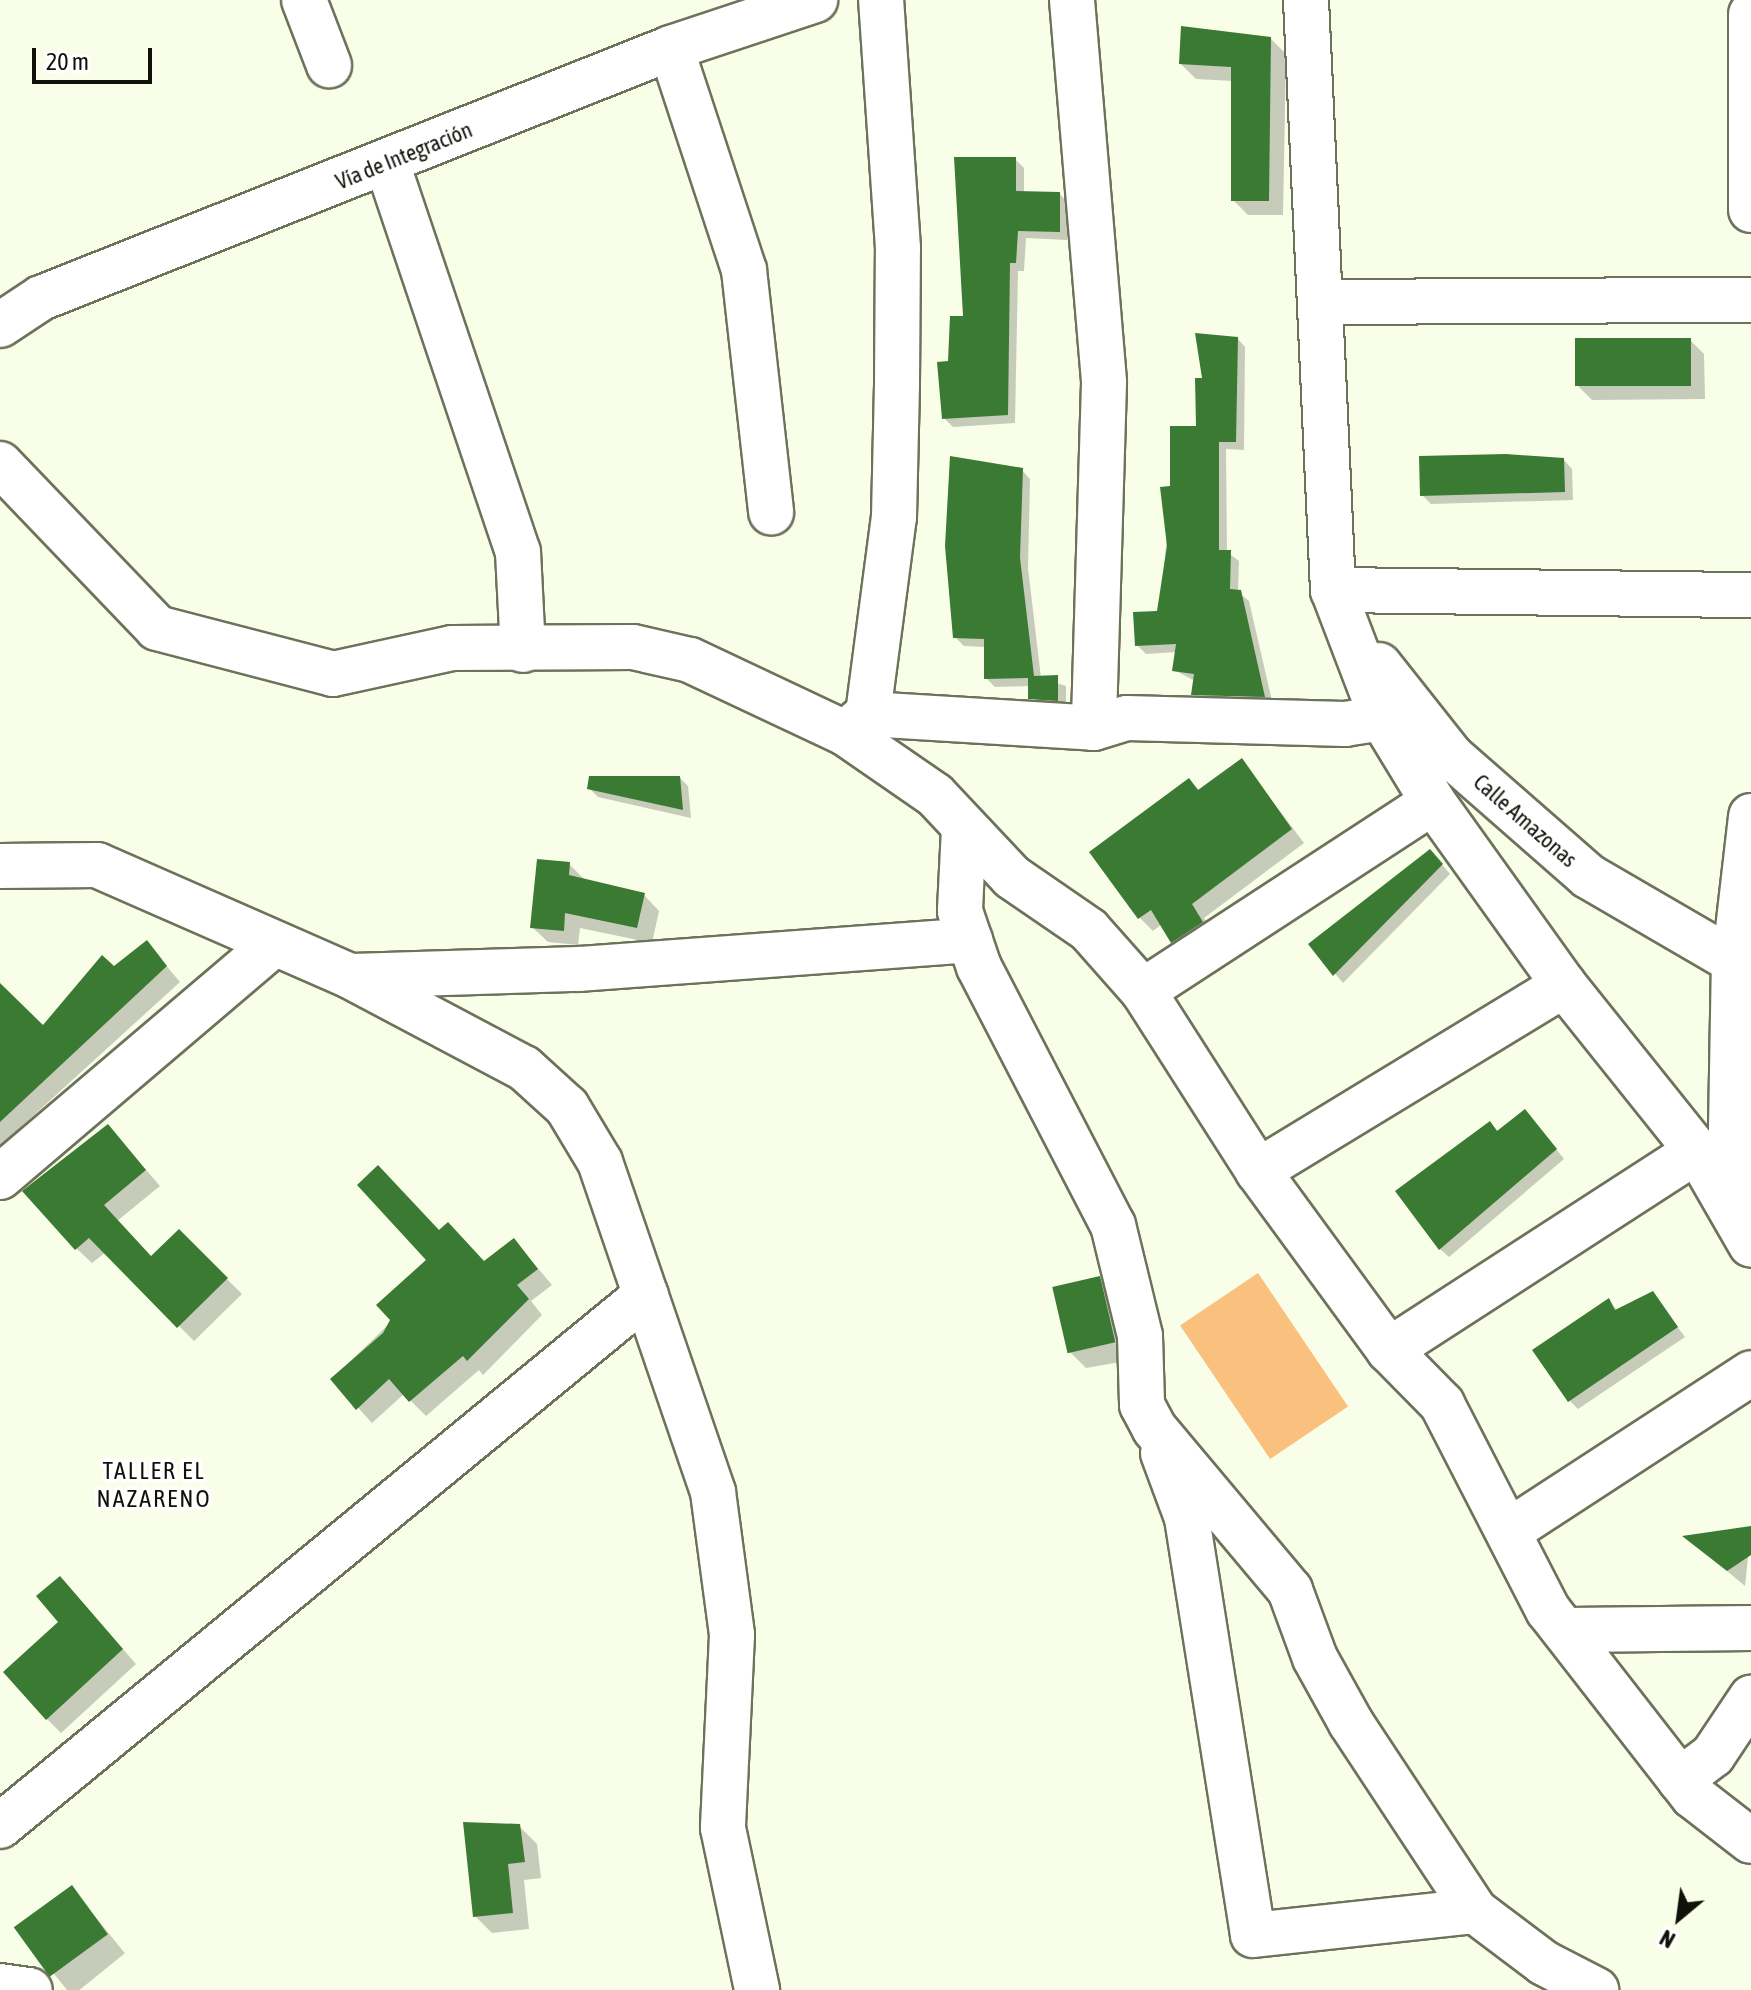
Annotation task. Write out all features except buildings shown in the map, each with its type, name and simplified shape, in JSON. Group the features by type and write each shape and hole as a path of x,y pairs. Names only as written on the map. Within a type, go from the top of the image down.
{"street":[{"path":"304,0 329,65"},
{"name":"Vía de Integración","path":"0,325 41,298 671,48 815,0"},
{"path":"856,724 894,517 898,248 881,0"},
{"path":"1072,0 1104,383 1094,728"},
{"path":"1306,0 1339,604 1382,718 1433,802 1564,985 1697,1151 1745,1235"},
{"path":"1750,190 1751,14"},
{"path":"671,48 744,270 771,512"},
{"path":"387,163 518,552 523,650"},
{"path":"1322,302 1751,300"},
{"path":"0,464 157,628 333,674 452,648 633,647 690,660 856,724 1094,728 1127,718 1345,724 1382,718"},
{"path":"1339,604 1751,595"},
{"name":"Calle Amazonas","path":"1339,604 1451,756 1588,876 1742,968"},
{"path":"856,724 935,795 1012,877 1089,930 1143,991 1258,1171 1389,1350 1442,1404 1509,1531 1529,1580 1680,1780 1751,1841"},
{"path":"1143,991 1433,802"},
{"path":"1745,1235 1731,1129 1751,816"},
{"path":"964,828 960,911 970,940 1113,1225 1140,1336 1142,1405 1154,1428 1187,1518 1253,1935 1475,1911"},
{"path":"0,866 60,859 97,865 270,947 350,976 524,1068 567,1107 600,1162 713,1492 732,1635 723,1828 757,1990"},
{"path":"350,976 579,969 970,940"},
{"path":"0,1177 270,947"},
{"path":"1258,1171 1564,985"},
{"path":"1389,1350 1697,1151"},
{"path":"0,1826 646,1295"},
{"path":"1509,1531 1751,1373"},
{"path":"1154,1428 1290,1590 1315,1658 1351,1723 1475,1911 1596,1990"},
{"path":"1569,1630 1751,1628"},
{"path":"1680,1780 1713,1755 1751,1698"},
{"path":"0,1986 30,1990"}],"shaded area":[{"path":"1258,1273 1348,1406 1270,1459 1180,1326"}],"district":[{"name":"TALLER EL NAZARENO","path":"154,1485"}]}
